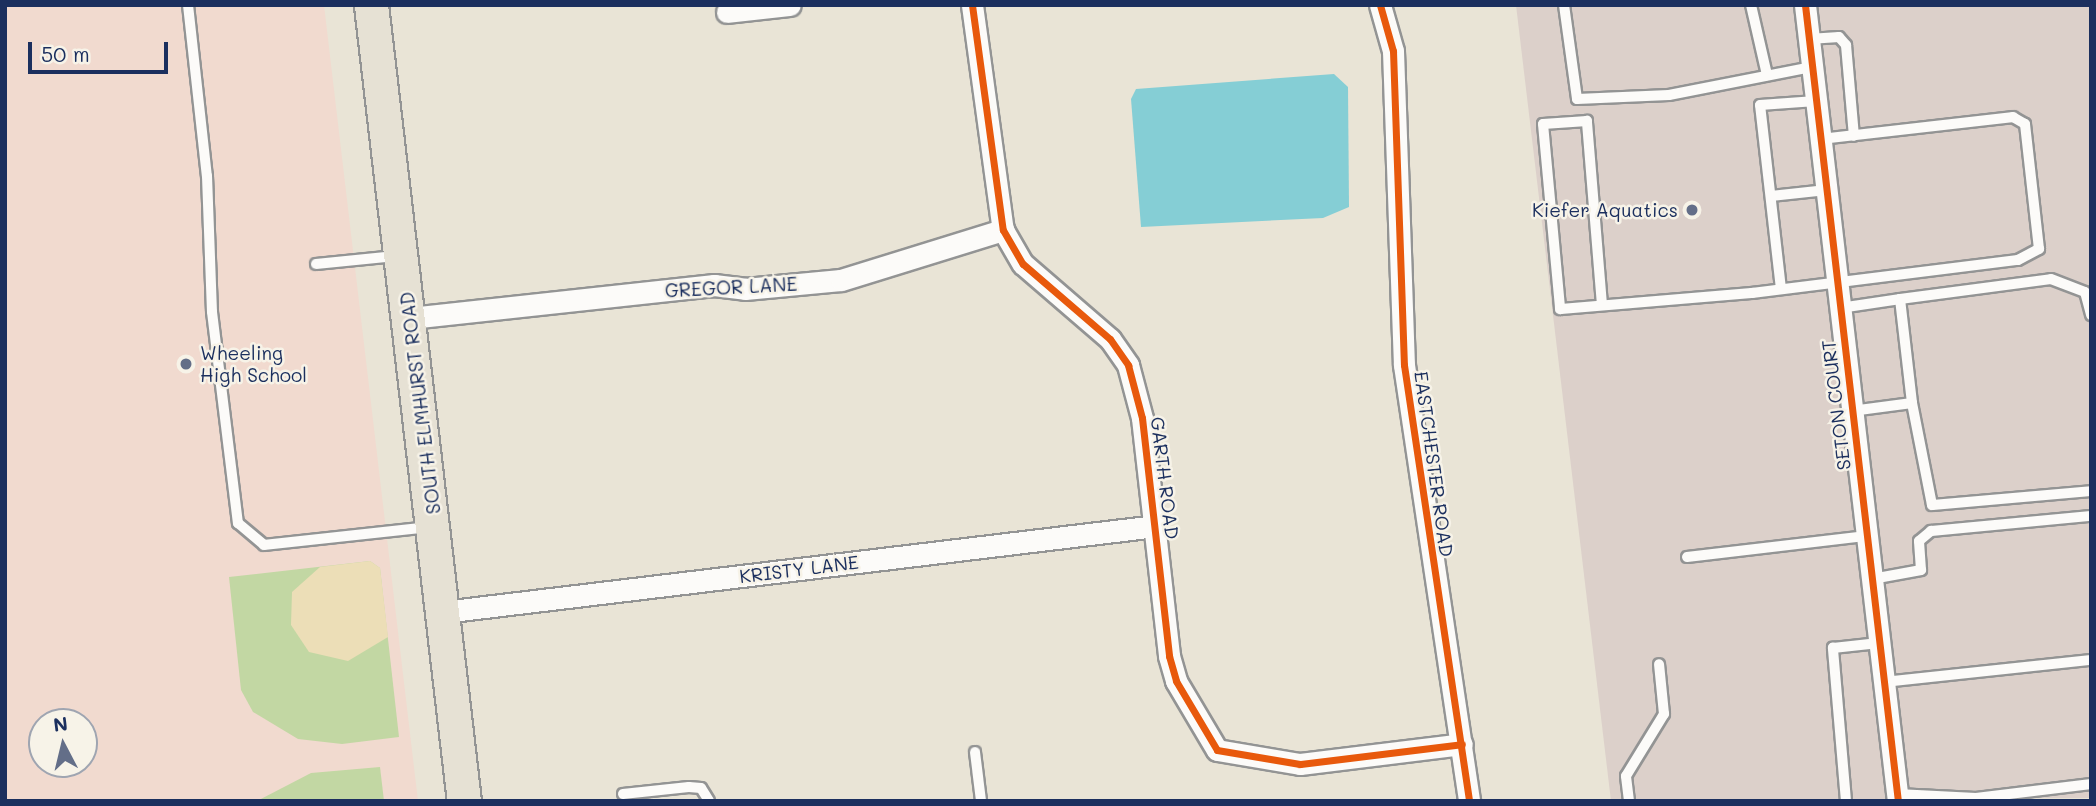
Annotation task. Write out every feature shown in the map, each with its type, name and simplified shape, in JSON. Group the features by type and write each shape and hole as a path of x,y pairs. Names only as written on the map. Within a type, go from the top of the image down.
{"main road":[{"name":"SOUTH ELMHURST ROAD","path":"372,5 411,318 464,801"}],"street":[{"path":"727,12 790,5"},
{"name":"GARTH ROAD","path":"972,5 1003,230 1023,264 1110,339 1128,365 1156,526 1176,681 1217,750 1300,764 1462,744"},
{"name":"EASTCHESTER ROAD","path":"1380,5 1393,51 1404,365 1469,801"},
{"name":"SETON COURT","path":"1805,5 1897,797"},
{"name":"GREGOR LANE","path":"411,318 714,285 745,289 841,280 1003,230"},
{"name":"KRISTY LANE","path":"443,612 1156,526"}],"lane":[{"path":"188,5 206,176 212,313 238,523 264,545 434,526"},
{"path":"1564,5 1577,99 1669,94 1812,67"},
{"path":"1751,5 1767,75"},
{"path":"1809,39 1839,37 1846,45 1854,136"},
{"path":"1781,289 1760,105 1816,101"},
{"path":"1602,305 1587,121 1543,124 1560,309 1781,289 2031,258 2039,249 2025,124 2013,117 1821,139"},
{"path":"1771,196 1827,190"},
{"path":"316,264 402,255"},
{"path":"1840,308 2051,279 2085,292 2091,316"},
{"path":"1900,299 1912,403 1932,505 2091,491"},
{"path":"1852,411 1912,403"},
{"path":"1872,579 1921,570 1919,541 1931,531 2091,516"},
{"path":"1687,557 1867,536"},
{"path":"1846,801 1833,648 1879,643"},
{"path":"1884,682 2091,660"},
{"path":"1629,801 1626,776 1664,714 1659,664"},
{"path":"975,751 981,801"},
{"path":"1897,797 1976,798 2091,784"},
{"path":"623,794 689,787 701,788 709,801"}],"shaded area":[{"name":"Wheeling High School","path":"5,5 324,5 418,801 5,801"},
{"path":"1516,5 2091,5 2091,798 1611,801"}],"green space":[{"path":"370,561 380,568 399,737 342,744 298,739 253,712 241,690 229,577"},
{"path":"380,767 384,801 257,801 311,773"}],"sand":[{"path":"370,561 380,568 388,637 348,661 309,652 291,625 292,592 320,567"}],"water":[{"path":"1334,74 1348,87 1349,207 1323,218 1141,227 1131,99 1136,89"}],"cycle path":[{"path":"972,5 1003,230 1023,264 1110,339 1128,365 1142,418 1169,656 1176,681 1217,750 1300,764 1462,744"},
{"path":"1380,5 1393,51 1404,365 1469,801"},
{"path":"1805,5 1898,801"}],"place":[{"name":"Kiefer Aquatics","path":"1692,210"},
{"name":"Wheeling High School","path":"186,364"}]}
